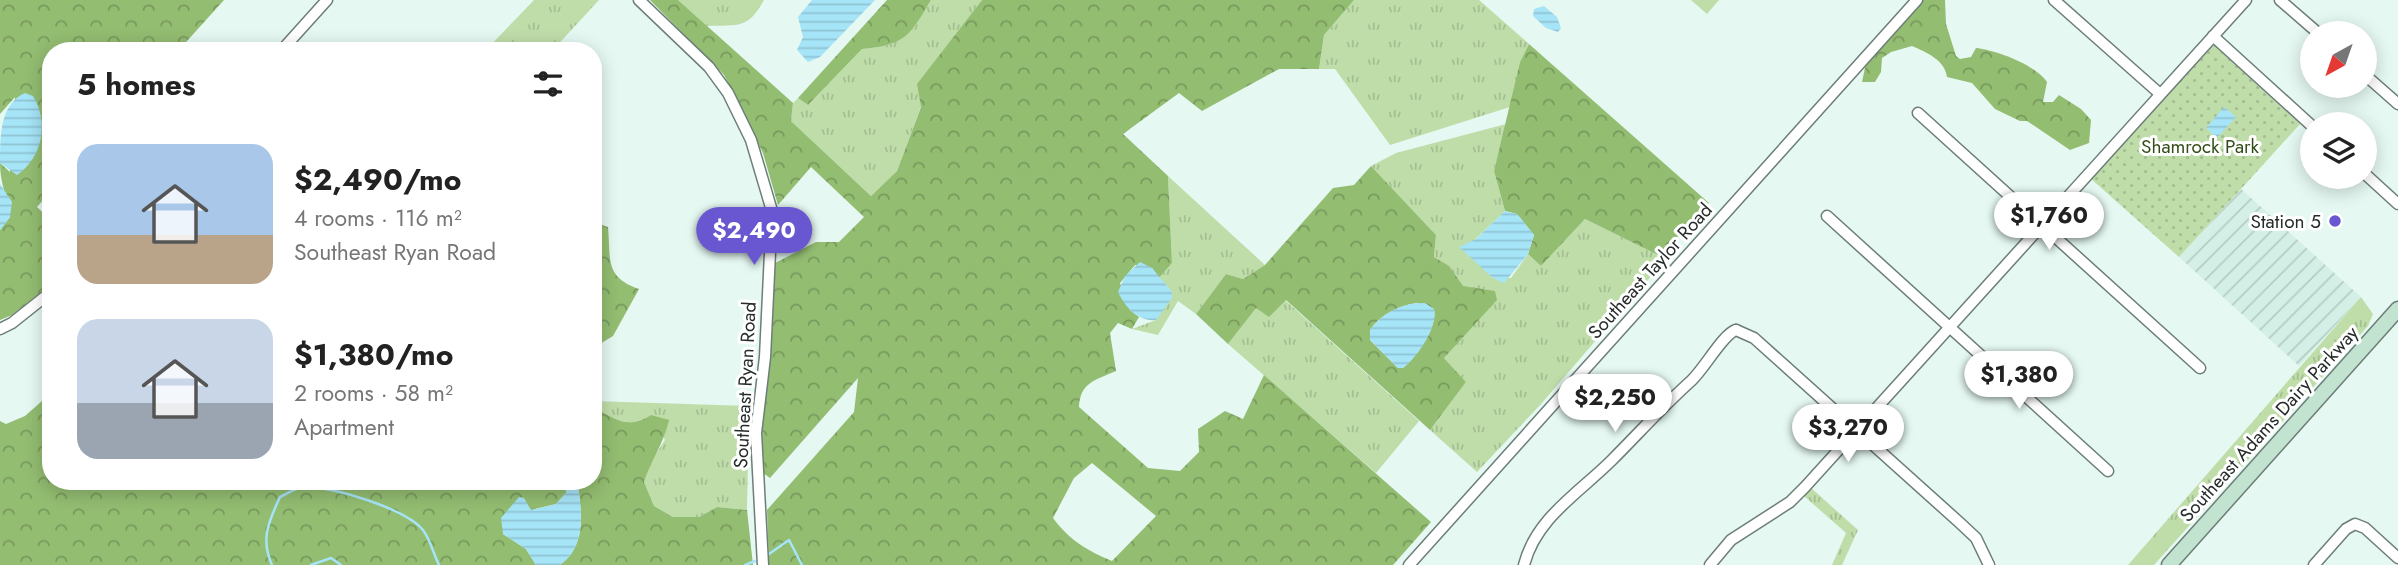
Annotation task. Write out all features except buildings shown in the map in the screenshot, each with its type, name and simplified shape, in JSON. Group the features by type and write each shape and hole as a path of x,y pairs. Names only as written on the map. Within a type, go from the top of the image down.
{"main road":[{"name":"Southeast Adams Dairy Parkway","path":"2169,565 2398,309"}],"street":[{"path":"289,42 327,0"},
{"name":"Southeast Ryan Road","path":"639,0 709,68 728,93 751,139 772,211 765,357 756,433 763,565"},
{"name":"Southeast Taylor Road","path":"1409,565 1917,0"},
{"path":"2054,0 2159,93"},
{"path":"1710,565 1731,540 1752,523 1790,502 1805,487 2246,0"},
{"path":"2280,0 2304,21"},
{"path":"2213,36 2300,115"},
{"path":"2377,85 2398,104"},
{"path":"1918,113 2200,368"},
{"path":"2377,185 2398,204"},
{"path":"1826,216 2108,471"},
{"path":"0,329 42,299"},
{"path":"1735,318 1736,330"},
{"path":"1524,565 1528,551 1543,524 1612,459 1655,413 1701,372 1727,333 1736,330 1754,338 1855,432 1976,538 1989,565"},
{"path":"2314,565 2356,520 2398,558"}],"shaded area":[{"path":"2241,189 2361,297 2299,366 2179,257"}],"green space":[{"path":"0,0 224,0 186,42 42,42 42,201 37,207 42,212 42,291 12,315 0,320 0,230 10,217 0,163 10,172 15,97 0,114"},
{"path":"534,0 599,0 560,42 494,42"},
{"path":"650,0 678,0 793,103 791,121 871,196 897,171 921,107 917,84 982,0 1354,0 1324,35 1319,69 1279,69 1202,111 1179,93 1123,134 1168,176 1172,263 1159,278 1152,268 1135,265 1120,283 1130,310 1139,317 1132,329 1118,323 1110,333 1116,371 1090,383 1082,392 1079,407 1148,468 1180,471 1199,452 1198,429 1225,411 1243,419 1264,375 1431,522 1393,565 769,565 767,510 854,412 858,378 770,478 763,473 762,422 775,263 816,242 839,242 864,217 811,167 778,205 763,153 724,75","holes":["1092,463 1156,516 1112,561 1079,544 1053,518 1074,478"]},
{"path":"678,0 764,0 753,16 741,24 707,26"},
{"path":"887,0 931,0 917,23 904,37 888,45 862,49 808,105 798,98"},
{"path":"931,0 982,0 918,84 921,106 897,171 871,196 791,121 793,103 798,98 808,105 862,49 888,45 904,36"},
{"path":"1354,0 1479,0 1529,44 1520,62 1510,107 1390,145 1335,69 1319,69 1324,35"},
{"path":"1691,0 1719,0 1707,14"},
{"path":"1923,0 1945,0 1946,24 1956,56 1960,59 1971,57 1976,48 1984,49 2015,59 2034,70 2047,82 2043,102 2053,102 2059,95 2081,109 2091,120 2089,143 2070,150 2027,121 2020,121 1995,109 1972,83 1947,77 1939,61 1912,46 1891,52 1882,58 1881,72 1875,82 1862,82 1866,63"},
{"path":"1529,44 1709,203 1660,256 1585,219 1541,266 1528,254 1534,235 1517,214 1505,211 1494,171 1520,62"},
{"name":"Shamrock Park","path":"2214,45 2300,124 2179,257 2090,178"},
{"path":"1506,124 1494,171 1505,211 1464,250 1493,278 1511,278 1528,254 1541,266 1585,219 1666,259 1541,404 1477,472 1430,430 1466,382 1444,358 1467,331 1461,289 1452,273 1434,257 1436,235 1371,166 1396,153"},
{"path":"1371,166 1436,235 1434,257 1449,266 1463,286 1495,291 1497,300 1444,358 1466,382 1430,430 1286,300 1269,317 1256,308 1228,344 1196,314 1226,274 1243,279 1265,265 1333,188 1354,185","holes":["1417,303 1434,309 1430,333 1403,368 1398,368 1370,340 1370,330 1379,319 1390,312"]},
{"path":"1168,176 1265,265 1243,279 1226,274 1196,314 1178,301 1158,335 1132,329 1156,320 1172,292 1159,278 1172,263"},
{"path":"602,225 608,227 610,258 615,273 620,279 639,289 613,336 602,343"},
{"path":"2361,297 2373,314 2368,326 2154,565 2128,565"},
{"path":"1285,300 1419,421 1376,473 1228,344 1256,307"},
{"path":"42,401 42,490 566,490 566,493 556,504 531,510 525,505 503,534 526,549 536,565 0,565 0,421 6,424 25,416"},
{"path":"602,401 749,406 747,510 717,507 699,517 673,517 654,506 644,482 651,461 665,440 651,415 628,422 602,411"},
{"path":"602,411 628,422 651,415 669,420 644,482 654,506 673,517 699,517 717,507 747,510 753,565 560,565 569,557 579,538 578,490 602,490"},
{"path":"1810,487 1858,530 1842,565 1832,565 1846,533 1804,496"}],"water":[{"path":"812,0 875,0 820,57 808,62 797,50 803,37 798,17"},
{"path":"1544,6 1557,17 1561,28 1558,32 1546,28 1533,16 1534,9"},
{"path":"25,93 33,96 38,106 42,128 33,159 17,175 0,163 1,131 11,105"},
{"path":"2224,107 2236,117 2217,138 2206,128"},
{"path":"0,184 12,202 10,217 0,230"},
{"path":"1505,211 1517,214 1534,235 1528,254 1504,283 1493,278 1459,247 1476,239"},
{"path":"1140,262 1152,268 1172,292 1172,298 1156,320 1138,316 1124,303 1118,292 1125,276"},
{"path":"1425,303 1434,309 1430,333 1414,357 1403,368 1398,368 1370,340 1370,330 1381,318 1394,310 1409,304"},
{"path":"566,490 578,490 581,516 575,548 560,565 536,565 526,549 503,534 501,518 519,497 524,498 531,510 556,504"}],"waterway":[{"path":"272,565 268,556 267,530 280,497 294,490"},
{"path":"332,490 368,500 414,522 428,538 439,565"},
{"path":"769,554 789,540 802,565"},
{"path":"311,565 331,558 341,565"},
{"path":"745,565 755,561"}],"place":[{"name":"Station 5","path":"2335,221"}]}
